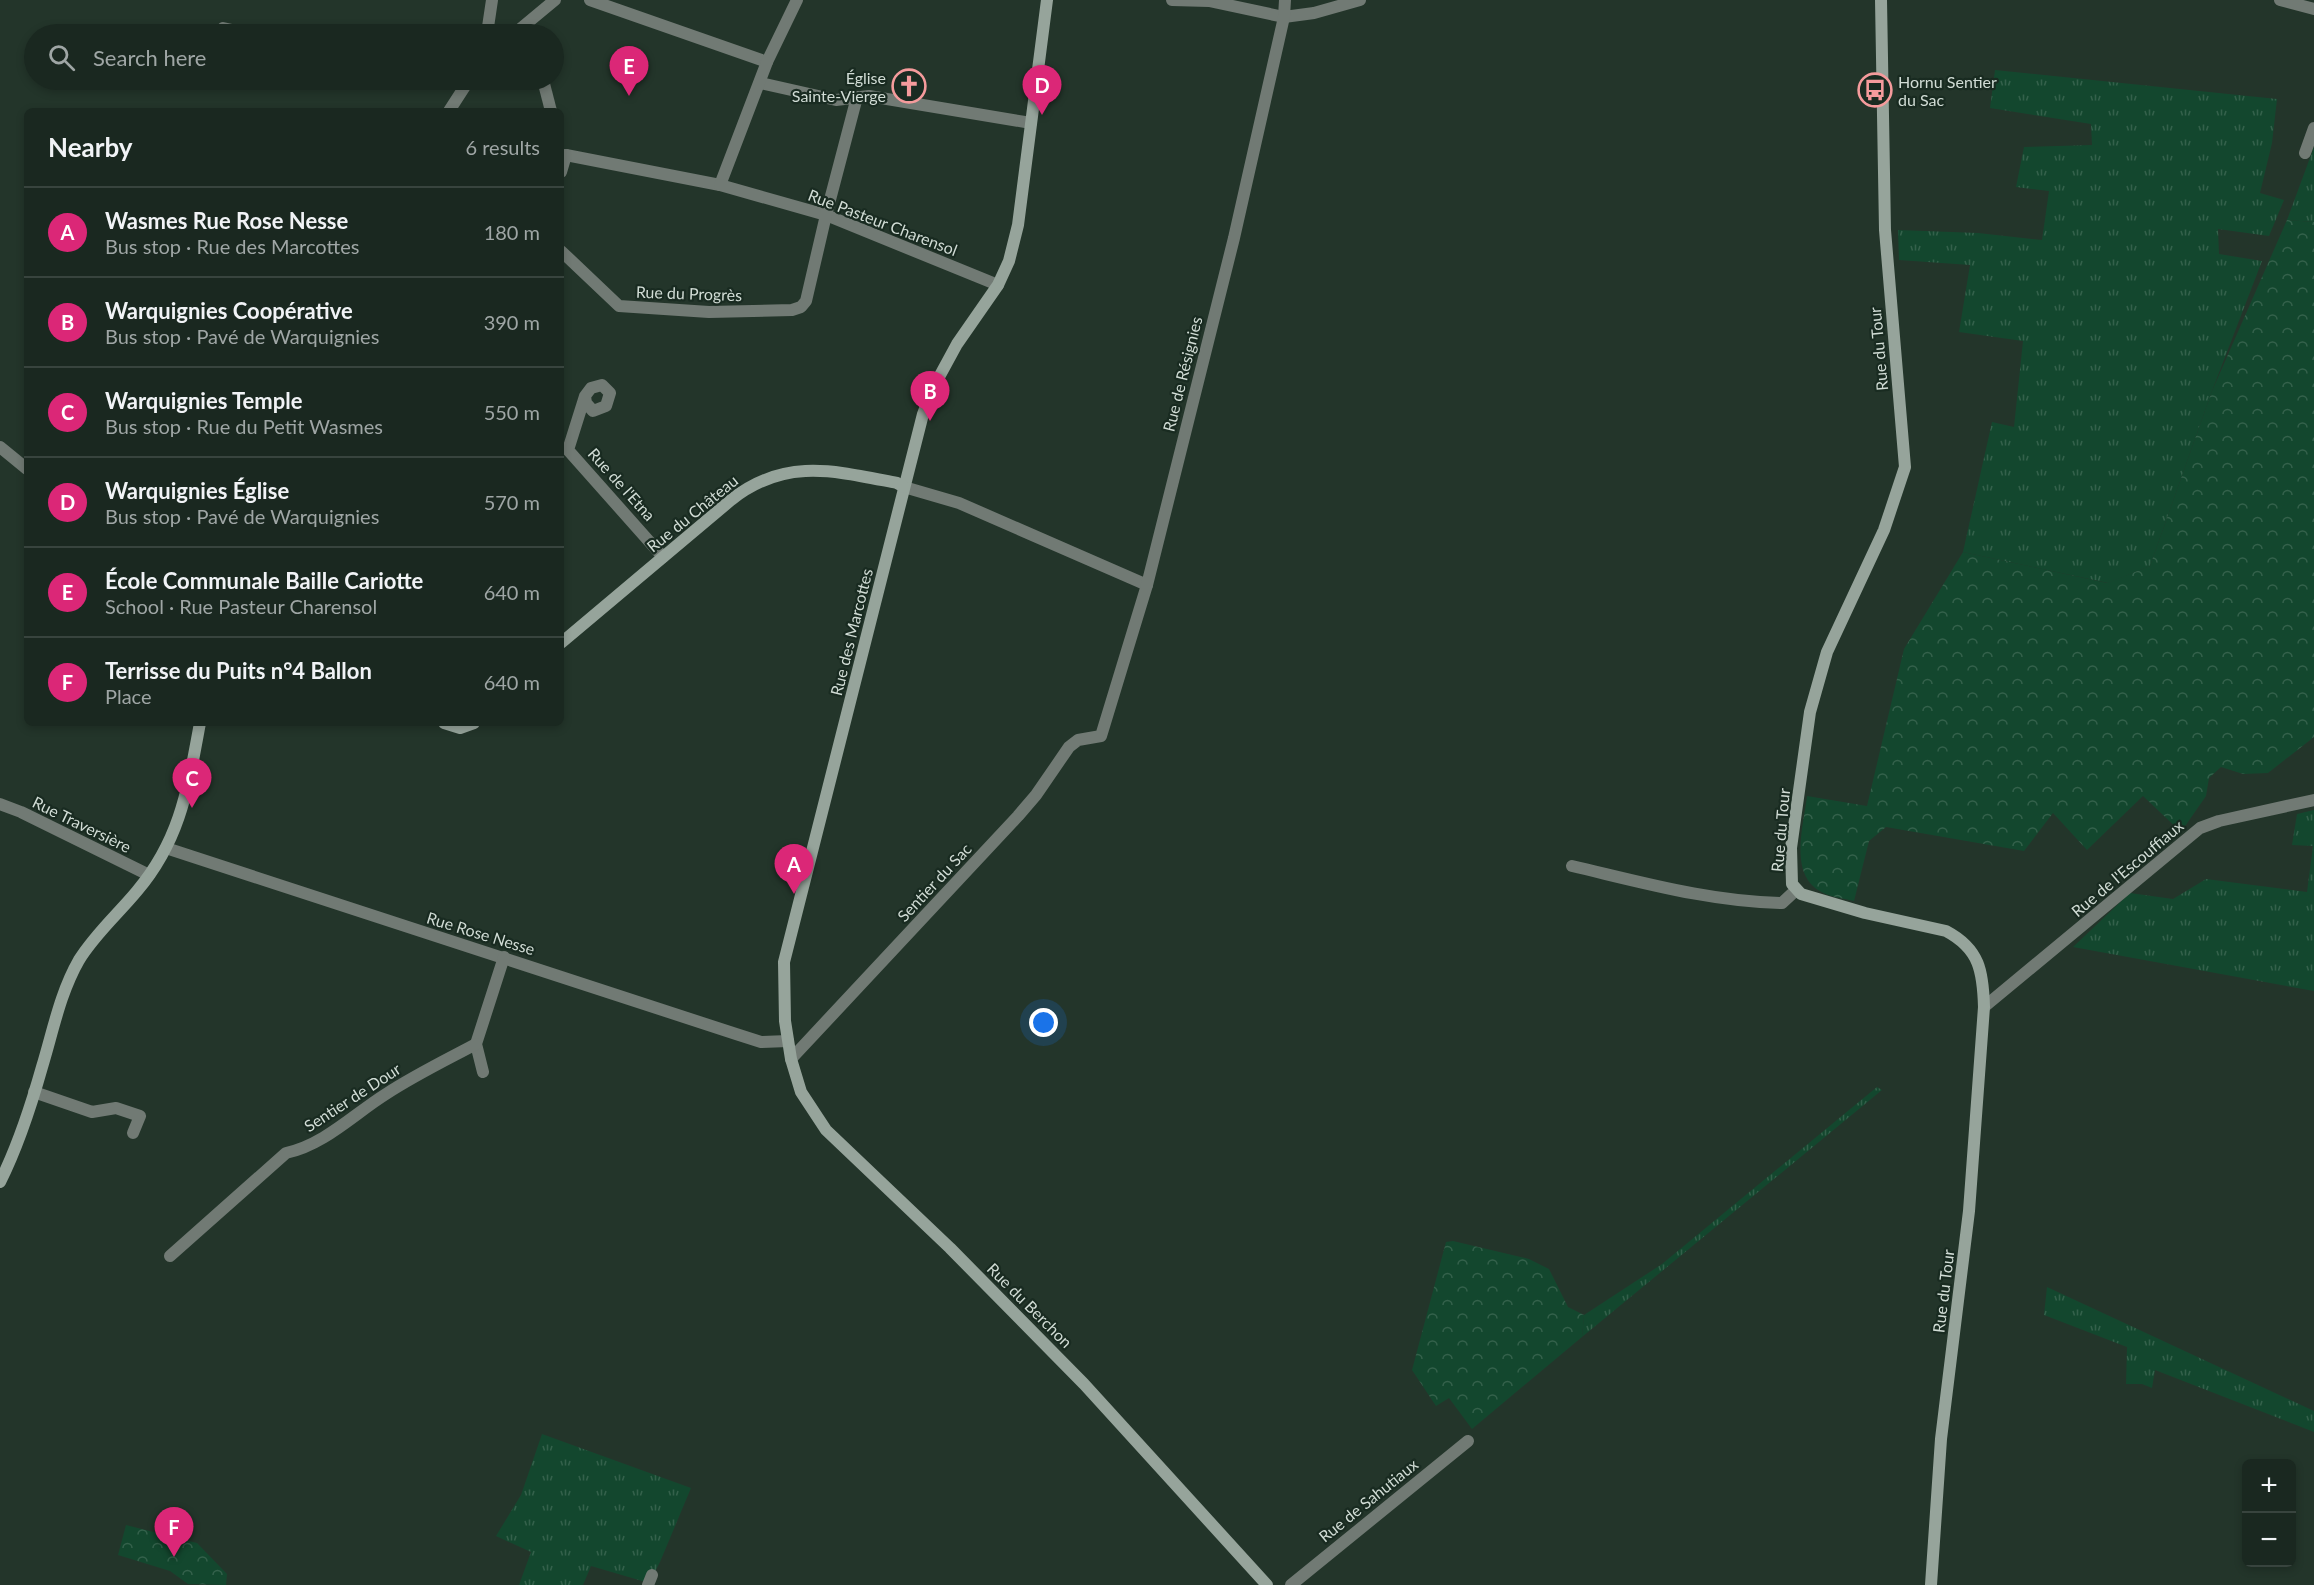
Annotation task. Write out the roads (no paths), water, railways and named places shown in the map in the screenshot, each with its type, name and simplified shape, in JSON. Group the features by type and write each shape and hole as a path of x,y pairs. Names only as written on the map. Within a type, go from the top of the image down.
{"street":[{"path":"488,24 492,0"},
{"path":"526,24 555,0"},
{"path":"590,0 767,62"},
{"path":"720,185 767,62 797,0"},
{"name":"Rue des Marcottes","path":"788,1041 783,993 784,962 922,414 957,344 998,285 1009,261 1018,225 1047,0"},
{"path":"1172,0 1209,1 1314,13 1360,0"},
{"name":"Rue du Tour","path":"1881,0 1885,230 1905,467 1884,530 1827,652 1810,712 1791,848 1791,878 1796,890 1801,894 1820,901 1946,931 1956,936 1974,954 1979,964 1984,1007 1969,1211 1941,1439 1931,1585"},
{"path":"2280,0 2314,9"},
{"name":"Rue de Résignies","path":"1101,736 1147,585 1234,238 1285,9"},
{"path":"760,83 836,100 869,96 1031,123"},
{"path":"451,108 463,90"},
{"path":"546,90 550,108"},
{"path":"826,214 857,98"},
{"path":"2305,153 2314,128"},
{"name":"Rue Pasteur Charensol","path":"564,152 720,185 826,214 998,285"},
{"name":"Rue du Progrès","path":"564,254 619,306 708,312 792,310 801,308 806,301 826,214"},
{"name":"Rue de l'Etna","path":"585,396 568,450 663,557"},
{"path":"0,447 24,467"},
{"name":"Rue du Château","path":"564,641 738,495 757,483 778,475 802,470 822,470 897,483 904,487"},
{"path":"904,487 969,506 1147,585"},
{"path":"0,1182 12,1157 61,1002 79,960 108,921 149,876 178,823 186,799 200,726"},
{"name":"Sentier du Sac","path":"791,1059 1018,816 1036,795 1069,747 1078,740 1101,736"},
{"name":"Rue de l'Escouffiaux","path":"1984,1007 2200,828 2219,821 2314,800"},
{"name":"Rue Traversière","path":"0,804 21,812 149,876"},
{"name":"Rue Rose Nesse","path":"166,848 761,1042 788,1041"},
{"path":"1572,866 1662,887 1731,899 1782,903 1796,890"},
{"path":"483,1072 476,1044 504,957"},
{"name":"Rue du Berchon","path":"788,1041 801,1092 825,1130 950,1248 1084,1384 1267,1585"},
{"name":"Sentier de Dour","path":"170,1256 286,1153 298,1151 335,1130 398,1086 476,1044"},
{"path":"34,1092 92,1112 116,1108 145,1118 133,1133"},
{"name":"Rue de Sahutiaux","path":"1291,1585 1468,1441"}],"place":[{"name":"Église Sainte-Vierge","path":"909,86"},
{"name":"Hornu Sentier du Sac","path":"1875,90"},
{"name":"École Communale Baille Cariotte","path":"629,96"},
{"name":"Warquignies Église","path":"1042,115"},
{"name":"Warquignies Coopérative","path":"930,421"},
{"name":"Warquignies Temple","path":"192,808"},
{"name":"Wasmes Rue Rose Nesse","path":"794,894"},
{"name":"Terrisse du Puits n°4 Ballon","path":"174,1557"}]}
